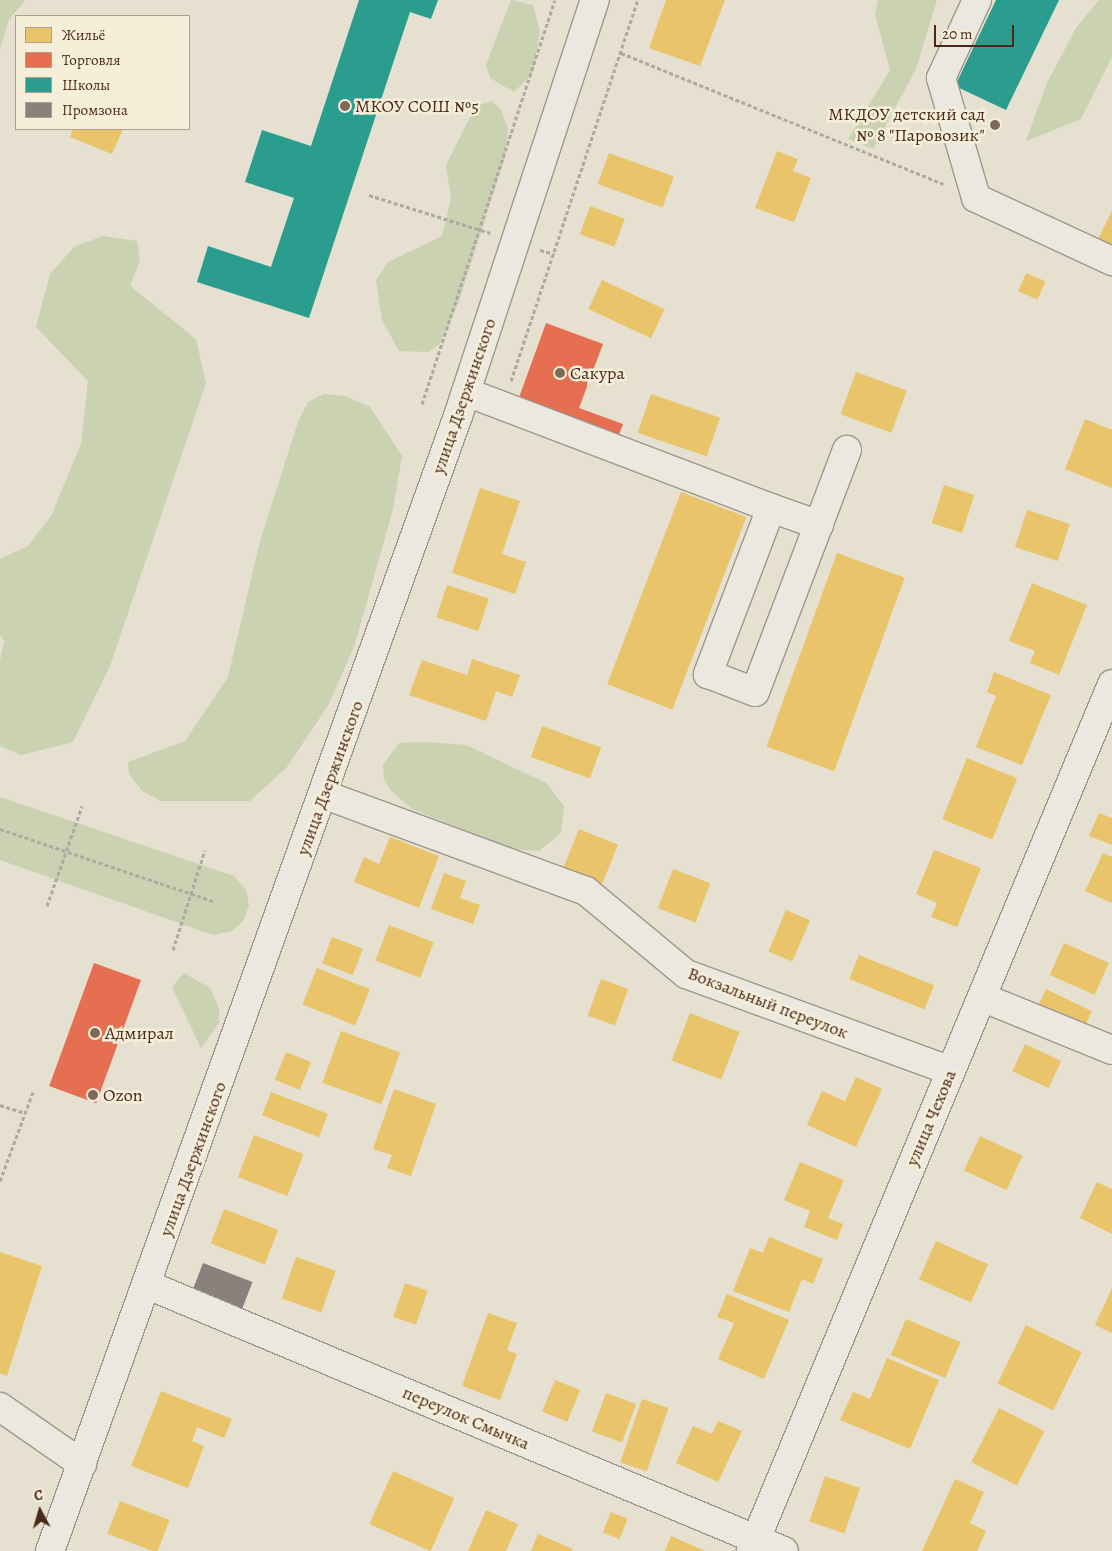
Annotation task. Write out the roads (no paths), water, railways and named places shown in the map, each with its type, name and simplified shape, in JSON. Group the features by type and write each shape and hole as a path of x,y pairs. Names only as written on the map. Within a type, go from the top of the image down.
{"street":[{"name":"улица Дзержинского","path":"50,1551 325,795 466,392 595,0"},
{"path":"977,0 941,78 976,198 1112,261"},
{"path":"466,392 819,525"},
{"path":"771,508 708,674 755,692 847,450"},
{"name":"улица Чехова","path":"754,1545 951,1070 984,998 1112,684"},
{"name":"Вокзальный переулок","path":"325,795 586,891 686,974 951,1070"},
{"path":"984,998 1112,1050"},
{"name":"переулок Смычка","path":"148,1285 754,1545 784,1551"},
{"path":"0,1407 82,1464"}],"place":[{"name":"МКОУ СОШ №5","path":"345,106"},
{"name":"МКДОУ детский сад № 8 \"Паровозик\"","path":"995,125"},
{"name":"Сакура","path":"560,373"},
{"name":"Адмирал","path":"95,1033"},
{"name":"Ozon","path":"93,1095"}]}
